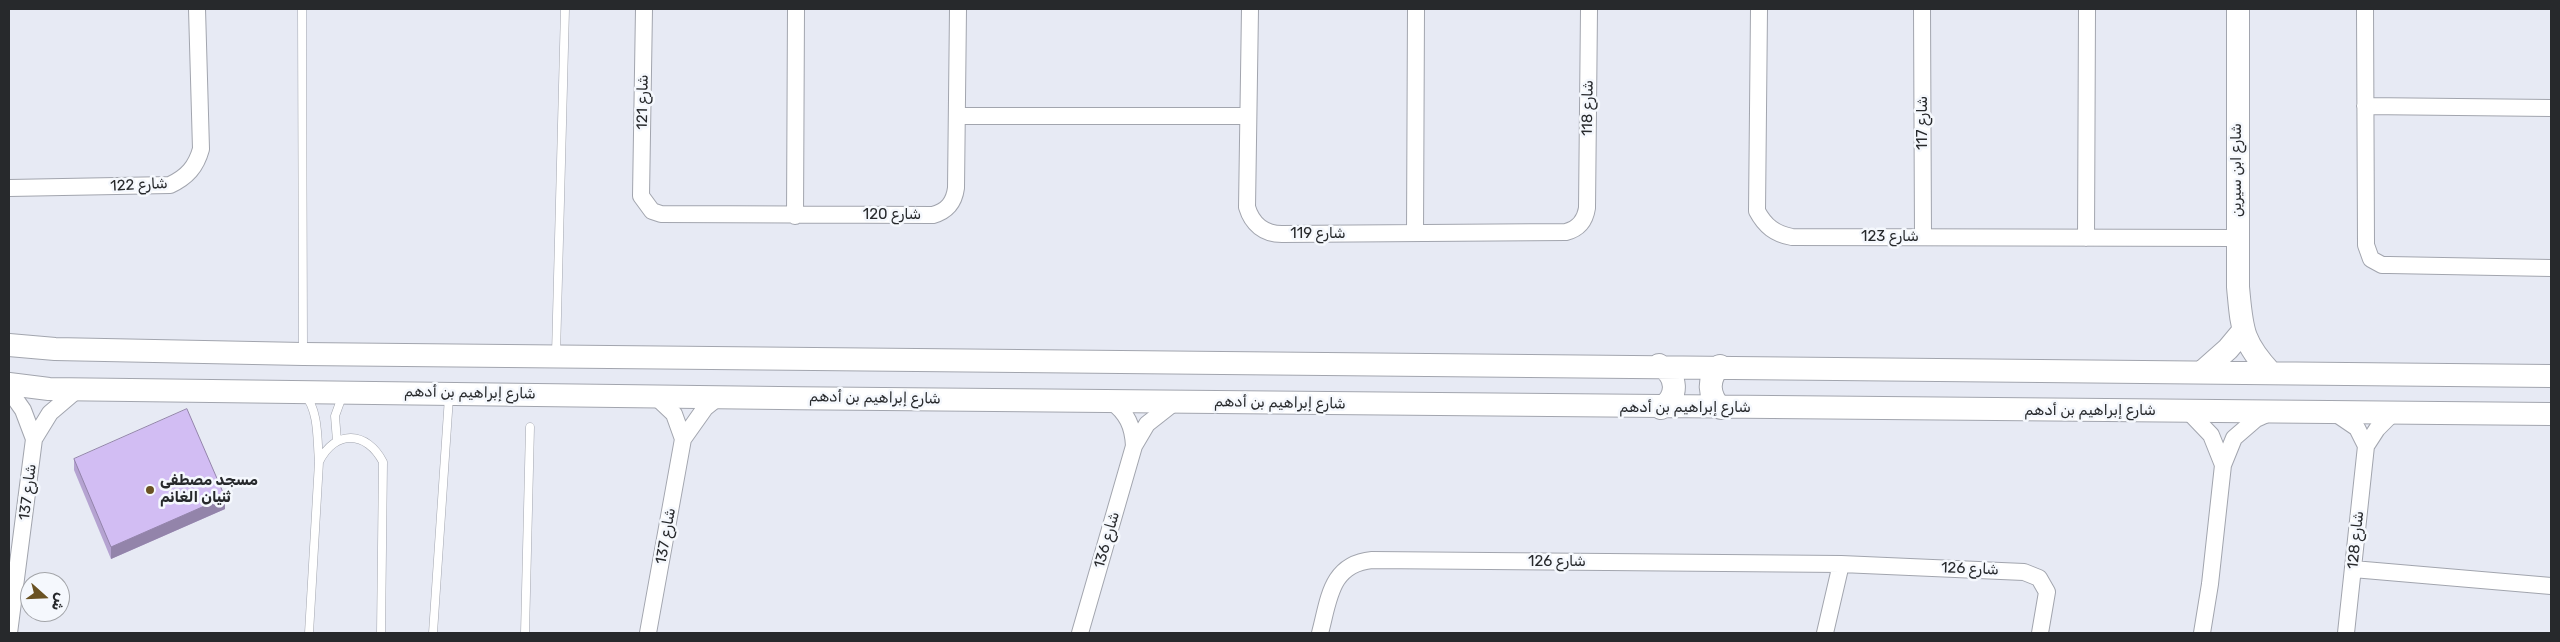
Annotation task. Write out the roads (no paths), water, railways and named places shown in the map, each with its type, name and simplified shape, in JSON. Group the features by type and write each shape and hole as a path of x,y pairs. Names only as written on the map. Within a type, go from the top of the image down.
{"street":[{"name":"شارع 122","path":"9,188 170,185 185,178 195,164 201,149 197,9"},
{"name":"شارع 121","path":"641,196 644,9"},
{"path":"795,216 796,9"},
{"name":"شارع 120","path":"641,196 652,211 661,214 795,216 933,215 946,210 955,196 956,188 958,9"},
{"name":"شارع 119","path":"1250,9 1247,207 1252,219 1261,229 1282,234 1566,232 1580,225 1587,208"},
{"path":"1415,234 1416,9"},
{"name":"شارع 118","path":"1587,208 1589,9"},
{"name":"شارع 123","path":"1759,9 1757,211 1765,224 1777,232 1792,237 2236,238"},
{"name":"شارع 117","path":"1922,9 1923,237"},
{"path":"2086,238 2087,9"},
{"name":"شارع ابن سيرين","path":"2238,9 2236,238 2243,331 2254,352 2271,373"},
{"path":"2365,9 2366,245 2371,259 2376,263 2389,265 2551,268"},
{"path":"2365,106 2551,108"},
{"path":"957,116 1248,116"},
{"path":"2202,372 2228,349 2243,331"},
{"path":"9,345 54,349 303,354 1720,366 2551,376"},
{"path":"1659,366 1669,372 1674,383 1670,401 1661,408"},
{"path":"1720,366 1712,376 1710,390 1712,397 1721,408"},
{"name":"شارع إبراهيم بن أدهم","path":"9,384 77,390 344,393 449,392 1661,408 2551,414"},
{"name":"شارع 137","path":"9,390 22,410 34,439"},
{"name":"شارع 137","path":"9,633 34,439 50,413 77,390"},
{"path":"655,396 674,414 683,439"},
{"name":"شارع 137","path":"648,633 683,439 705,408 720,396"},
{"name":"شارع 136","path":"1111,402 1120,408 1129,420 1134,446"},
{"name":"شارع 136","path":"1080,633 1134,446 1151,420 1176,402"},
{"path":"2189,412 2211,435 2223,465"},
{"path":"2202,633 2210,584 2223,465 2234,438 2256,419 2269,413"},
{"path":"2335,413 2357,428 2366,446"},
{"name":"شارع 128","path":"2346,633 2366,446 2377,429 2392,414"},
{"name":"شارع 126","path":"1320,633 1334,583 1341,573 1360,562 1841,564 2032,573 2044,584 2047,592 2040,633"},
{"path":"1825,633 1841,564"},
{"path":"2353,569 2551,586"}],"lane":[{"path":"302,9 303,354"},
{"path":"556,356 565,9"},
{"path":"301,392 313,407 319,462 309,633"},
{"path":"433,633 449,392"},
{"path":"337,441 335,416 344,393"},
{"path":"525,633 530,426"},
{"path":"319,462 326,449 337,441 351,438 366,441 377,449 384,462 381,633"}],"place":[{"name":"مسجد مصطفى ثنيان الغانم","path":"150,490"}]}
